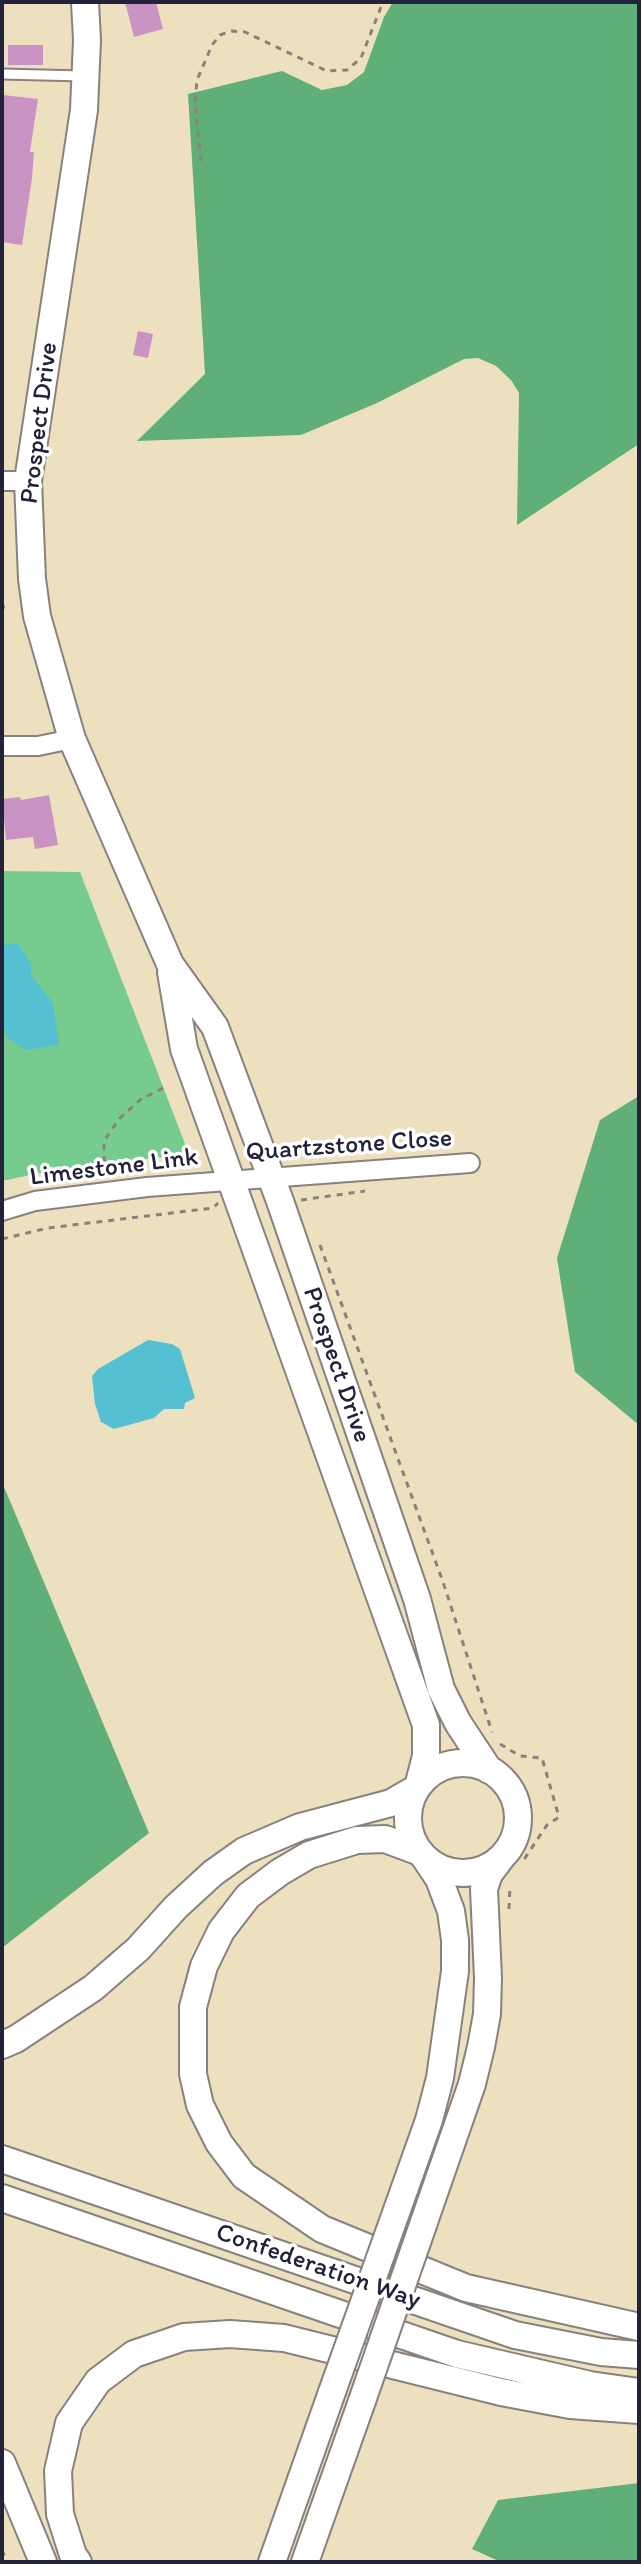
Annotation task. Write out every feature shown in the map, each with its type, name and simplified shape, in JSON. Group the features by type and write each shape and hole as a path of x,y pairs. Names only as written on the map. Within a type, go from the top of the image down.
{"street":[{"name":"Prospect Drive","path":"85,2 87,76 78,153 28,481 32,579 37,616 72,739 170,964 215,1027 417,1599 441,1689 452,1713 489,1770"},
{"path":"2,481 28,481"},
{"path":"2,746 38,746 72,739"},
{"name":"Prospect Drive","path":"170,964 184,1049 226,1192 426,1725 426,1756 418,1786"},
{"name":"Quartzstone Close","path":"226,1192 271,1179 470,1163"},
{"name":"Limestone Link","path":"2,1211 35,1201 147,1187 226,1192"},
{"path":"2,2045 93,1988 138,1949 176,1907 213,1873 244,1851 300,1827 391,1803 418,1786 431,1772 446,1765 462,1762 489,1770 505,1782 514,1796 518,1812 517,1829 511,1845 489,1874 484,1889 487,2014 472,2084 305,2562"},
{"path":"272,2562 429,2120 440,2078 455,1971 455,1940 451,1911 439,1879 409,1829 407,1813 418,1786"},
{"path":"501,1858 487,1868 454,1872 385,1839 357,1840 309,1855 248,1896 221,1931 204,1966 193,2007 193,2074 200,2105 219,2143 244,2176 322,2229 466,2288 639,2327"},
{"name":"Confederation Way","path":"2,2159 515,2335 601,2352 639,2355"},
{"name":"Confederation Way","path":"2,2198 457,2354 590,2385 639,2392"},
{"path":"78,2562 60,2514 58,2471 69,2423 98,2381 134,2354 184,2337 230,2334 284,2338 501,2392 570,2405 639,2410"},
{"path":"2,2463 43,2562"}],"lane":[{"path":"2,74 87,76"}],"path":[{"path":"201,161 195,103 197,80 212,45 220,35 232,31 245,32 327,71 347,70 361,58 383,2"},
{"path":"104,1162 104,1141 119,1119 140,1100 165,1087"},
{"path":"304,1200 366,1190"},
{"path":"2,1239 84,1222 213,1208 226,1192"},
{"path":"320,1243 443,1582 488,1723 502,1746 513,1754 542,1758 558,1814"},
{"path":"2,2550 7,2562"}],"green space":[{"path":"393,2 639,2 639,444 517,525 519,393 496,366 478,358 464,359 377,403 301,435 137,441 205,374 188,94 282,71 322,90 347,85 364,72 384,17"},
{"path":"2,871 80,872 189,1154 54,1170 2,1181"},
{"path":"639,1096 639,1425 575,1372 557,1258 600,1120"},
{"path":"2,1482 149,1833 2,1948"},
{"path":"639,2483 639,2562 501,2562 472,2549 498,2500"}],"water":[{"path":"15,943 31,964 31,975 53,1003 59,1045 26,1050 8,1038 2,1024 2,946"},
{"path":"148,1340 172,1344 180,1349 195,1398 185,1403 184,1409 164,1409 154,1418 114,1429 101,1422 95,1404 92,1376 98,1369"}],"building":[{"path":"125,2 156,2 163,29 134,37"},
{"path":"8,45 43,45 43,65 8,65"},
{"path":"3,95 38,99 30,152 34,152 32,178 22,245 2,242"},
{"path":"138,331 153,334 148,358 133,355"},
{"path":"49,795 58,845 35,849 33,837 6,840 2,799 20,797 21,800"}]}
